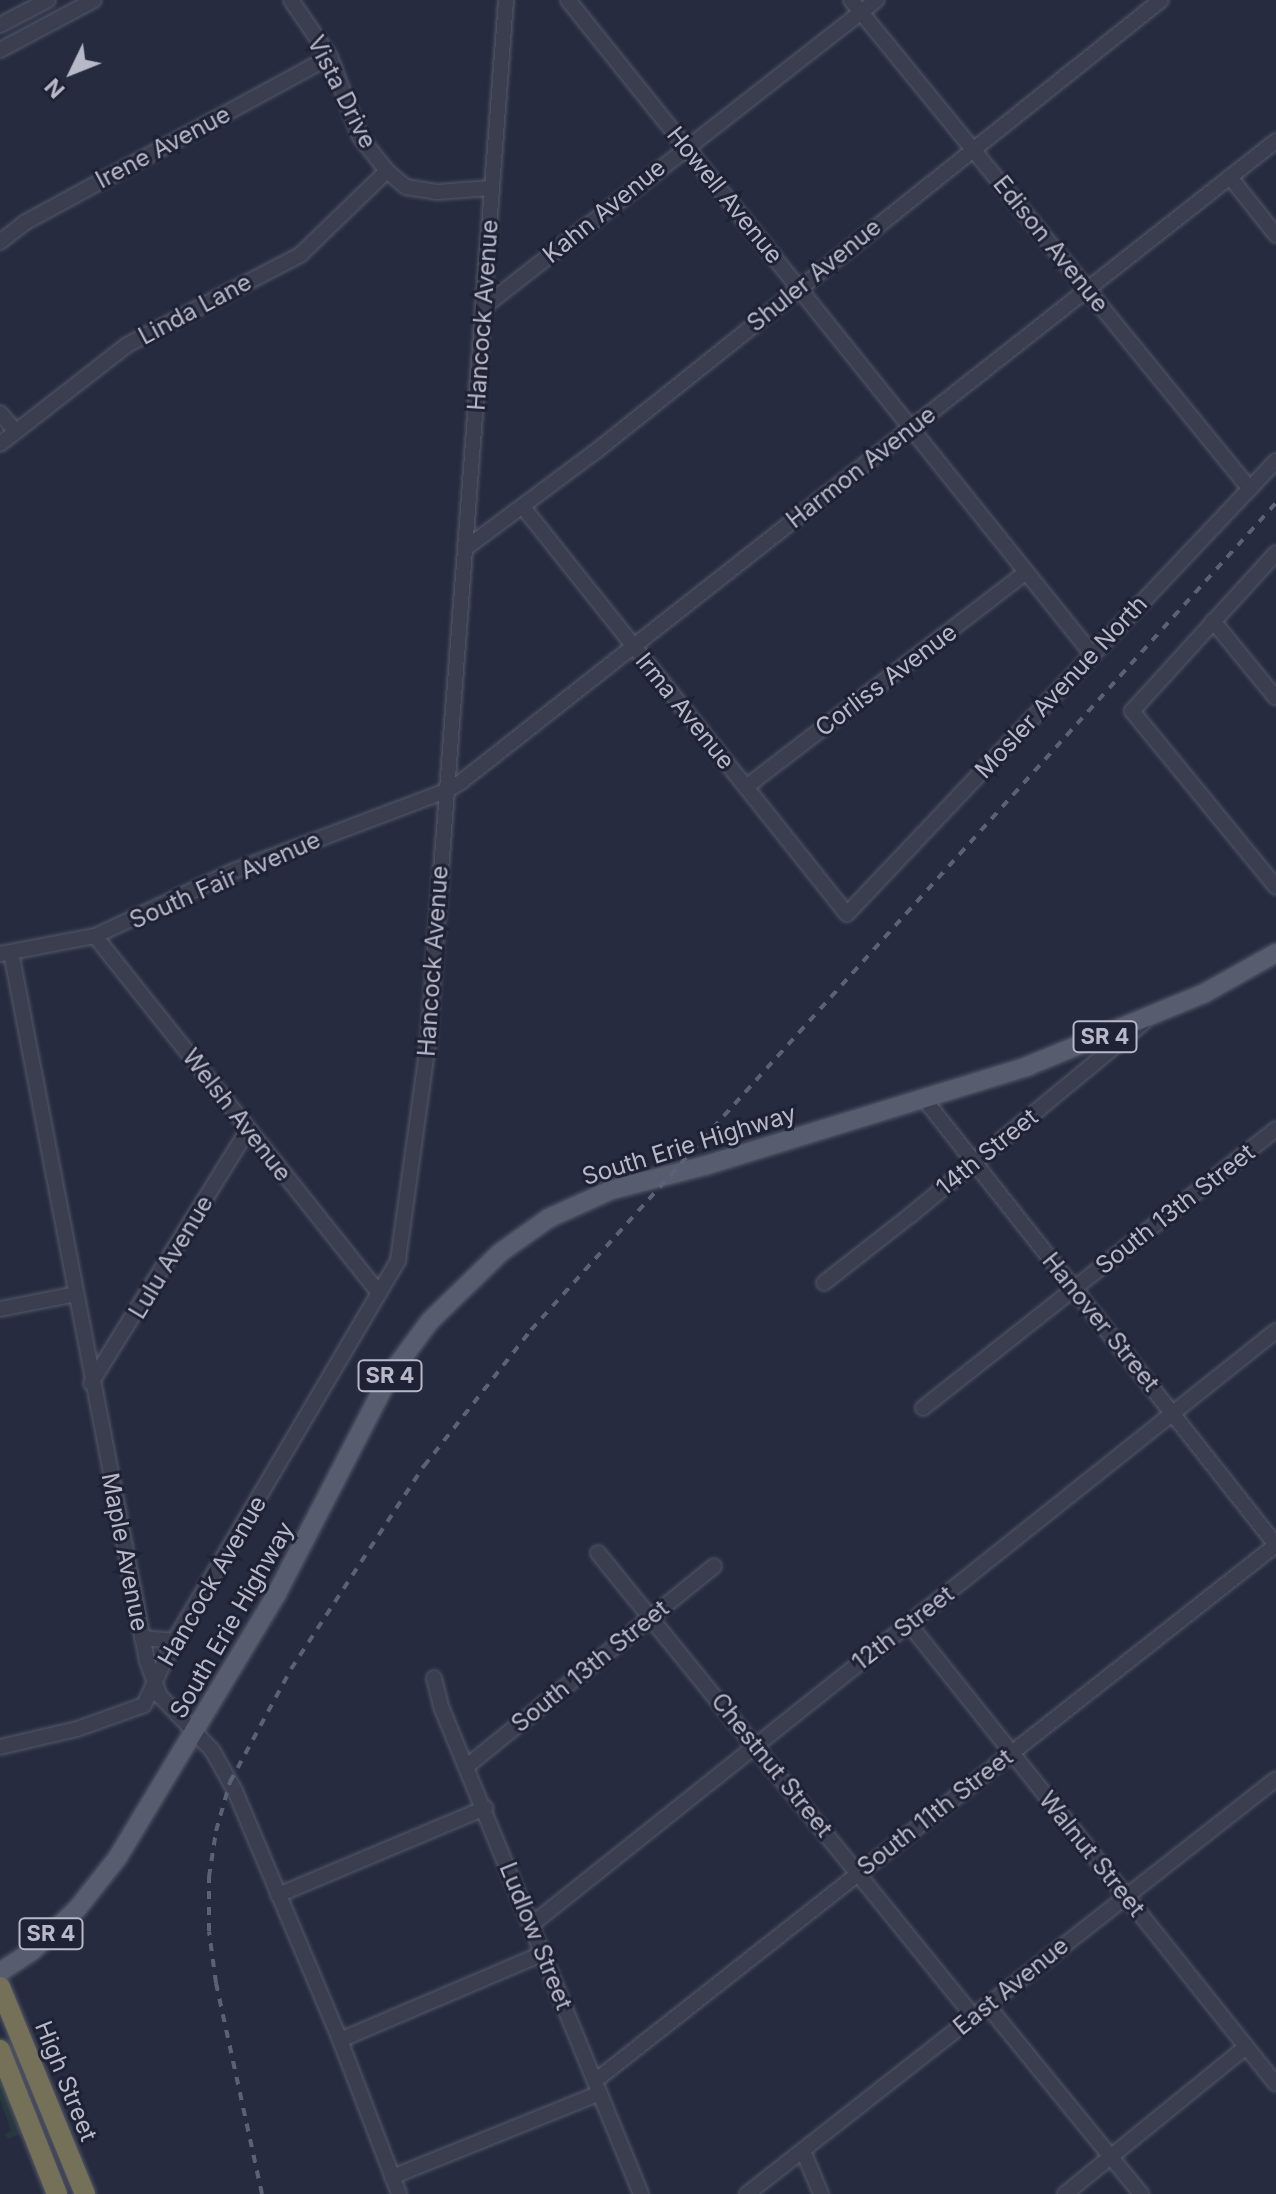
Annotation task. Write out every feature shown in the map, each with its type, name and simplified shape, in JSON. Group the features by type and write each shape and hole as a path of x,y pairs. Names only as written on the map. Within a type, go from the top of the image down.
{"highway":[{"name":"High Street","path":"0,1987 85,2194"},
{"name":"High Street","path":"0,2050 57,2194"}],"main road":[{"name":"South Erie Highway","path":"0,1972 47,1938 95,1889 194,1732 305,1543 390,1375 430,1321 475,1274 549,1218 611,1190 925,1100 1028,1066 1148,1018 1274,958"}],"street":[{"path":"0,25 48,0"},
{"path":"0,50 94,0"},
{"name":"Vista Drive","path":"291,0 330,57 360,137 387,171 406,187 437,192 491,188"},
{"name":"Hancock Avenue","path":"0,1747 134,1711 144,1705 174,1641 398,1260 428,1045 506,0"},
{"name":"Howell Avenue","path":"568,0 1092,654"},
{"name":"Kahn Avenue","path":"485,306 856,6 876,0"},
{"name":"Shuler Avenue","path":"466,548 523,507 1161,0"},
{"name":"Edison Avenue","path":"856,6 1250,489"},
{"name":"Irene Avenue","path":"0,242 24,223 330,57"},
{"name":"Harmon Avenue","path":"446,791 1276,141"},
{"name":"Linda Lane","path":"0,444 127,345 300,255 387,171"},
{"path":"1230,177 1276,235"},
{"path":"0,413 15,431"},
{"name":"Mosler Avenue North","path":"847,914 1276,461"},
{"name":"Irma Avenue","path":"523,507 847,914"},
{"path":"1276,553 1132,711 1276,887"},
{"name":"Corliss Avenue","path":"746,787 1025,573"},
{"path":"1213,621 1276,698"},
{"name":"South Fair Avenue","path":"5,953 95,936 286,850 446,791"},
{"name":"Welsh Avenue","path":"95,936 379,1293"},
{"name":"Maple Avenue","path":"5,953 76,1294 142,1638 154,1683 166,1705 212,1750 230,1782 340,2040 399,2194"},
{"name":"14th Street","path":"824,1283 1148,1018"},
{"name":"Hanover Street","path":"925,1100 1276,1545"},
{"name":"South 13th Street","path":"923,1408 1276,1129"},
{"name":"Lulu Avenue","path":"91,1383 248,1130"},
{"path":"0,1309 76,1294"},
{"name":"12th Street","path":"531,1925 754,1744 1276,1331"},
{"name":"South 11th Street","path":"392,2177 598,2087 858,1873 1276,1545"},
{"name":"Chestnut Street","path":"598,1553 973,2016"},
{"name":"South 13th Street","path":"466,1767 714,1566"},
{"name":"Walnut Street","path":"909,1624 1276,2084"},
{"path":"142,1638 174,1641"},
{"name":"Ludlow Street","path":"434,1678 442,1709 641,2194"},
{"name":"East Avenue","path":"747,2194 1276,1779"},
{"path":"278,1895 485,1808"},
{"path":"340,2040 542,1954"},
{"path":"987,2005 1141,2194"},
{"path":"1065,2194 1246,2047"},
{"path":"803,2151 821,2194"}],"shaded area":[{"path":"0,2078 23,2133 8,2139 5,2135 11,2130 0,2100"}],"railway":[{"path":"262,2194 216,1983 209,1931 209,1877 216,1831 230,1782 291,1669 424,1466 531,1330 1276,503"}]}
